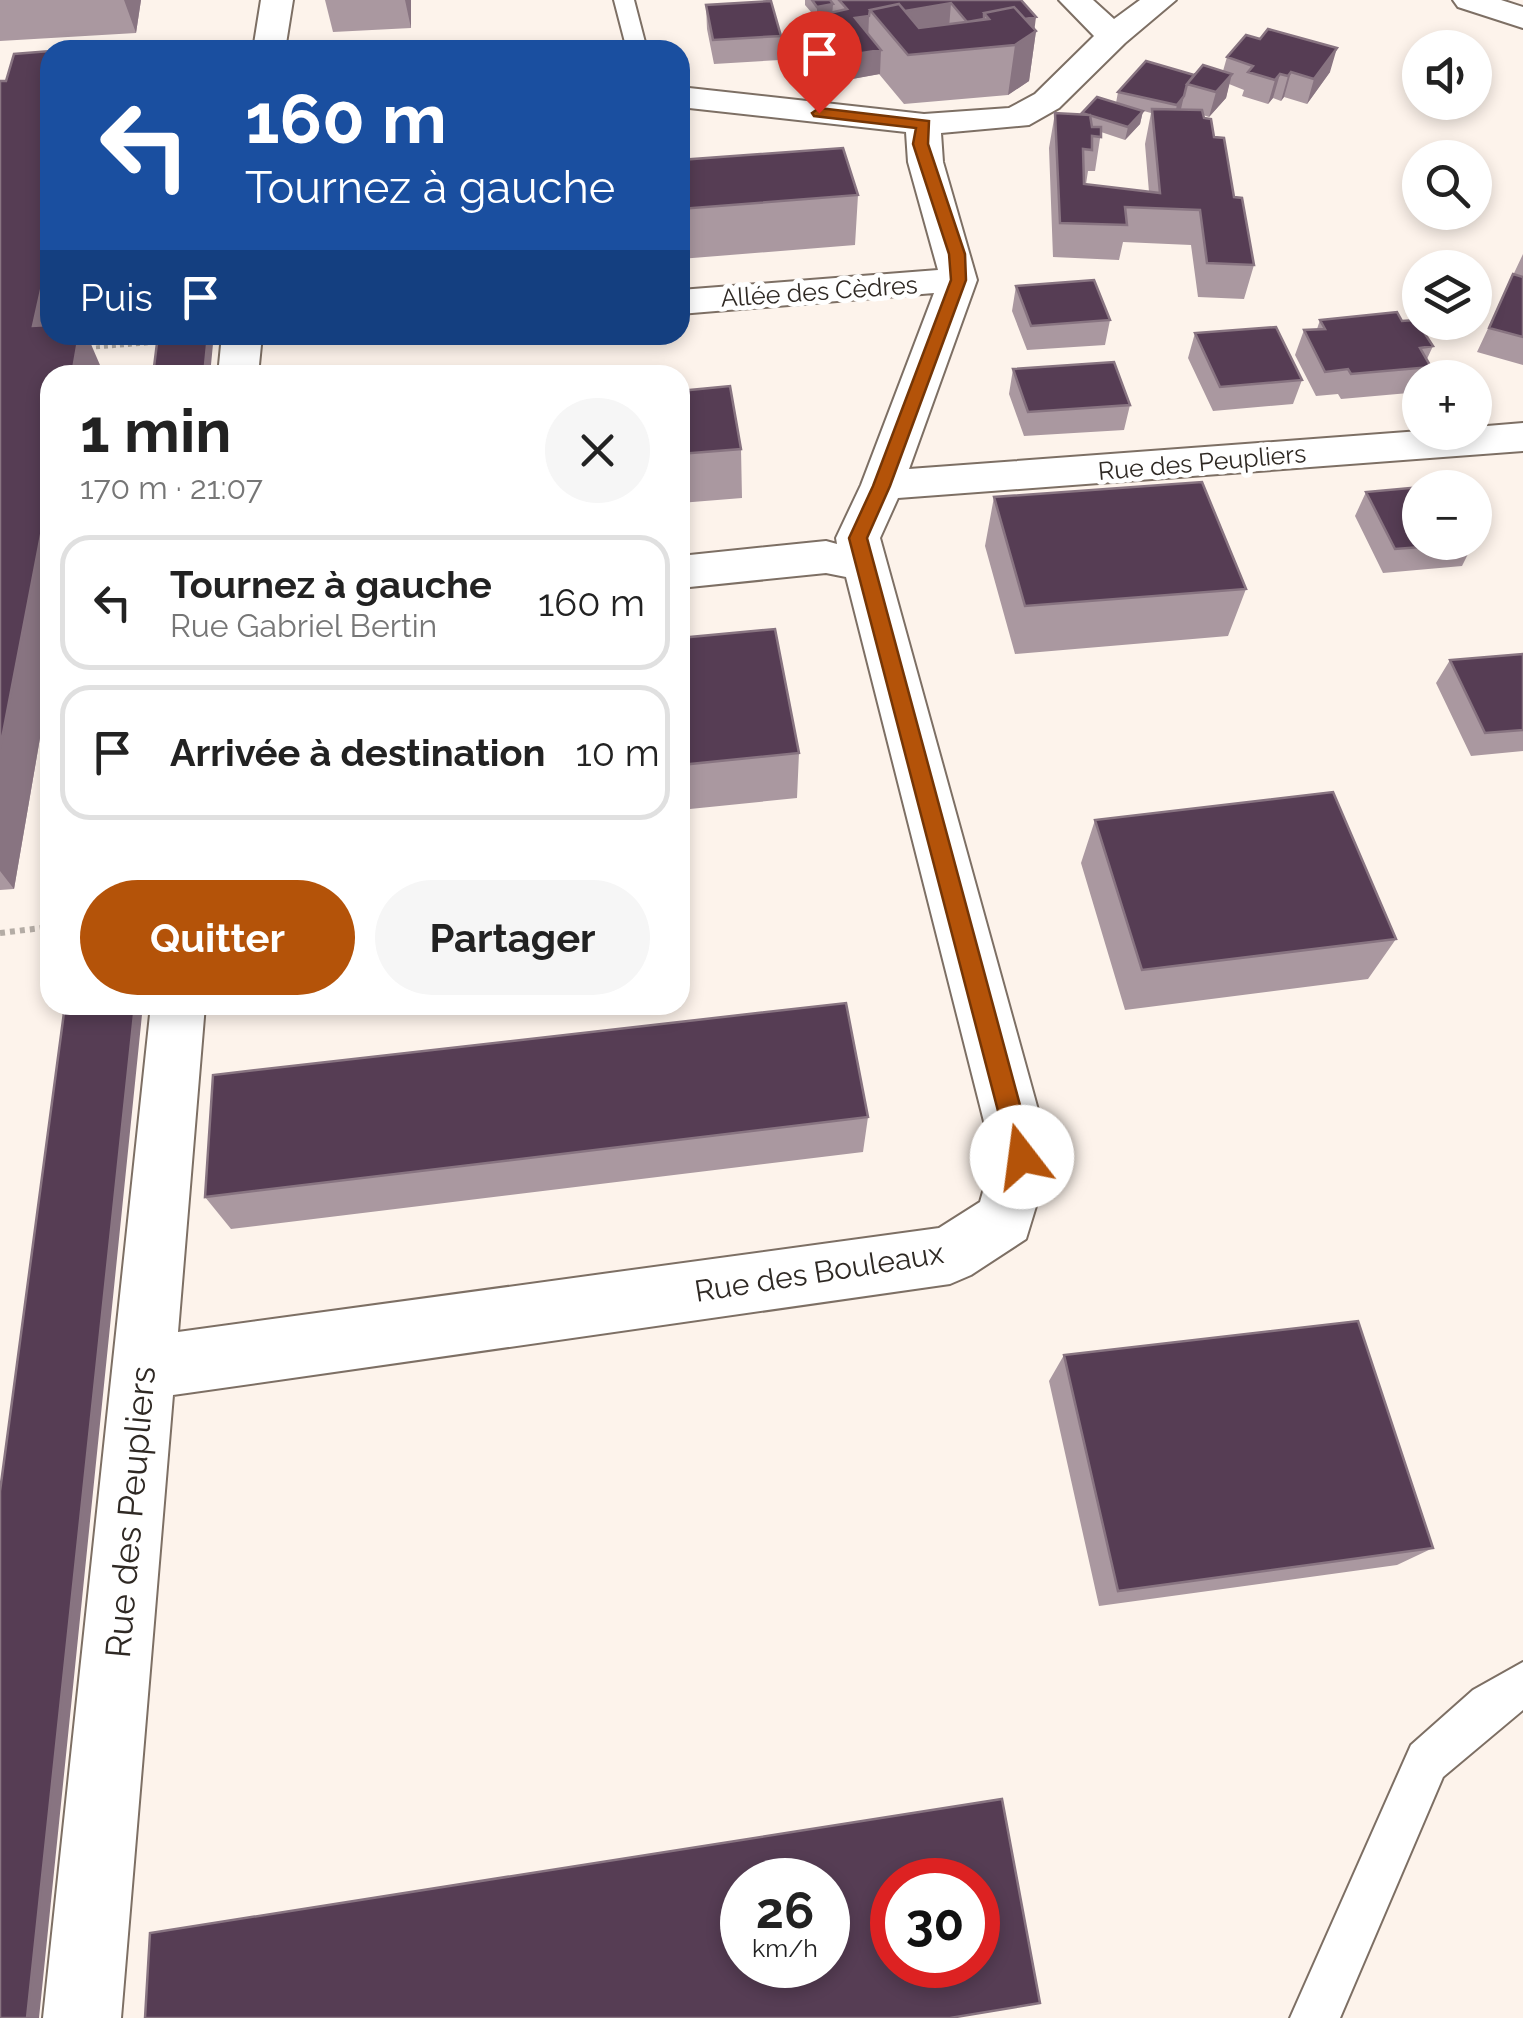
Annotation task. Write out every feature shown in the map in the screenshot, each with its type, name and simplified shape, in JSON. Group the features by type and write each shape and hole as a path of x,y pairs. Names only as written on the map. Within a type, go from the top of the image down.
{"street":[{"path":"270,40 276,0"},
{"path":"1075,0 1113,36"},
{"path":"690,98 924,124 1017,118 1047,100 1113,36 1160,0"},
{"path":"1469,0 1523,18"},
{"path":"924,124 920,144 957,254 958,280"},
{"name":"Allée des Cèdres","path":"690,301 958,280"},
{"name":"Rue des Bouleaux","path":"144,1368 950,1255 1006,1219 1022,1157 858,538 882,486 958,280"},
{"name":"Rue des Peupliers","path":"882,486 1523,436"},
{"path":"690,571 826,557 865,565"},
{"name":"Rue des Peupliers","path":"82,2018 177,1015"}],"lane":[{"path":"624,0 634,40"},
{"path":"1314,2018 1428,1761 1489,1706 1523,1684"}],"path":[{"path":"81,348 122,345"},
{"path":"0,934 40,928"}],"building":[{"path":"812,0 830,0 833,4 817,7"},
{"path":"839,0 1021,0 1036,17 1025,19 1014,7 984,13 984,19 967,22 951,3 905,11 899,4 870,10 869,16 855,18 881,50 830,58 806,26 826,22 821,15 847,9"},
{"path":"771,1 781,36 713,40 706,5"},
{"path":"899,4 919,28 989,19 984,13 1014,7 1036,31 1015,45 908,55 870,10"},
{"path":"1268,29 1337,48 1314,79 1291,72 1288,76 1280,74 1275,80 1248,72 1253,66 1227,57 1246,35 1260,39"},
{"path":"40,52 40,294 33,326 40,326 40,345 77,345 74,365 40,365 40,540 0,749 0,81 6,81 14,54"},
{"path":"1146,61 1194,75 1177,105 1118,92"},
{"path":"1203,65 1232,74 1216,92 1187,84"},
{"path":"1097,97 1143,111 1128,127 1082,113"},
{"path":"1152,109 1202,110 1204,118 1211,119 1214,137 1224,138 1234,197 1242,198 1254,265 1207,263 1200,210 1125,207 1127,225 1060,223 1055,113 1090,115 1092,127 1101,127 1101,137 1092,136 1092,150 1083,149 1084,184 1160,193"},
{"path":"843,148 858,195 690,208 690,159"},
{"path":"1513,274 1523,277 1523,337 1492,329"},
{"path":"1094,280 1110,320 1031,326 1016,286"},
{"path":"1397,312 1402,321 1402,340 1429,340 1433,346 1420,348 1427,360 1402,360 1402,370 1325,372 1304,330 1325,329 1320,320"},
{"path":"1276,327 1302,380 1220,387 1195,333"},
{"path":"157,345 207,345 205,365 154,365"},
{"path":"1114,362 1130,405 1028,412 1013,369"},
{"path":"730,386 741,449 690,453 690,390"},
{"path":"1202,482 1246,589 1025,606 994,497"},
{"path":"1402,489 1402,548 1395,549 1366,492"},
{"path":"775,629 799,753 690,764 690,637"},
{"path":"1523,654 1523,730 1485,733 1450,660"},
{"path":"1333,792 1396,939 1142,970 1095,820"},
{"path":"846,1003 868,1117 205,1197 213,1075"},
{"path":"64,1015 134,1015 27,2018 0,2018 0,1491"},
{"path":"1358,1321 1433,1548 1118,1591 1064,1355"},
{"path":"1002,1799 1040,2003 950,2018 145,2018 150,1933"}],"route":[{"path":"819,113 924,124 920,144 957,254 958,280 882,486 858,538 1022,1157"}]}
